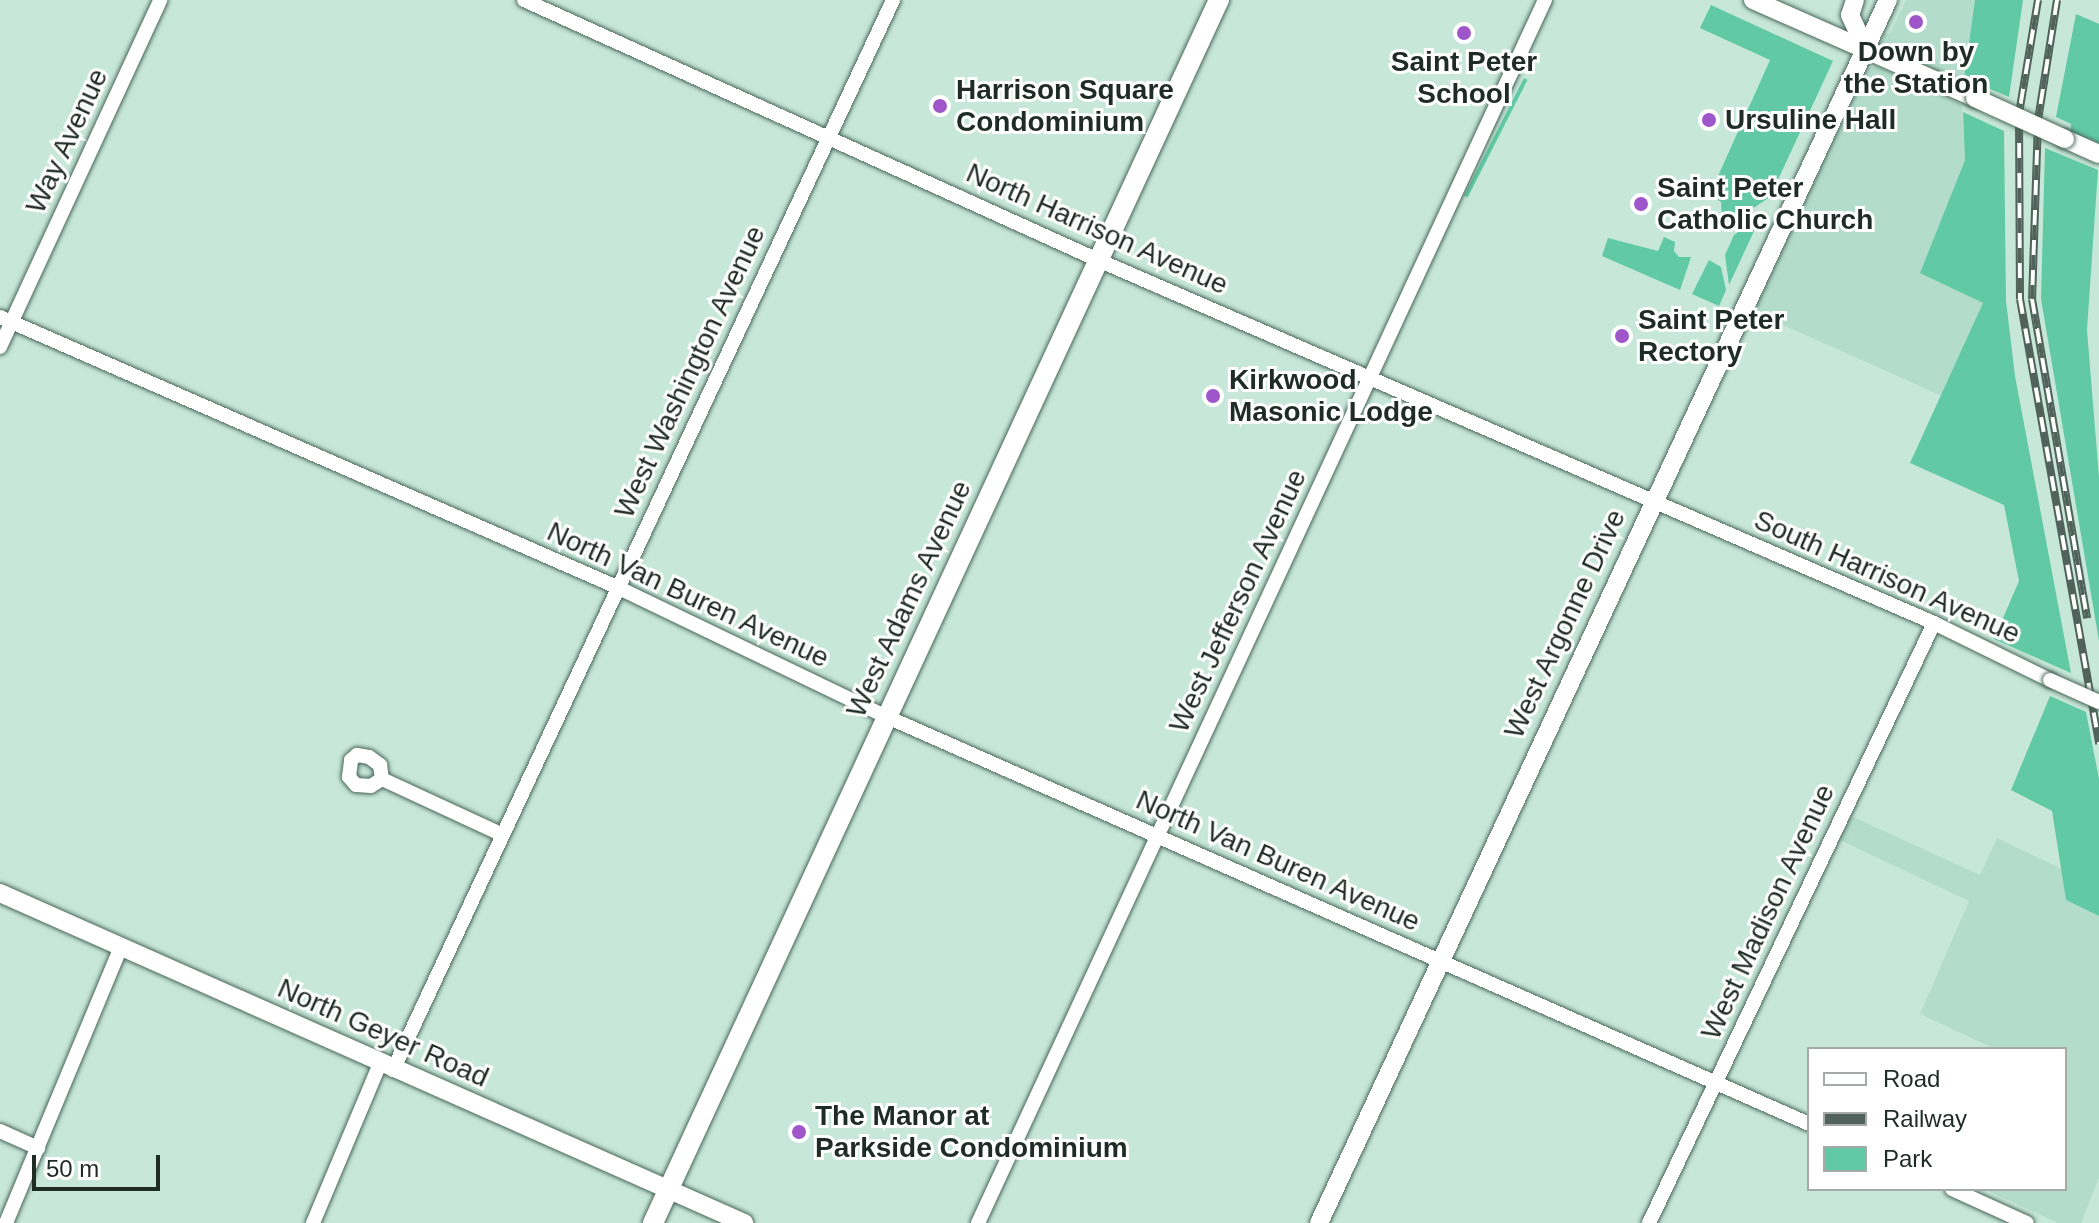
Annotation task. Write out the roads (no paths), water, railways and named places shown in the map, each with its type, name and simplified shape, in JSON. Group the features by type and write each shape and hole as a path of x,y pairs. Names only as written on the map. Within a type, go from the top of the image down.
{"main road":[{"name":"West Adams Avenue","path":"653,1223 1219,0"}],"street":[{"name":"Way Avenue","path":"0,347 6,320 160,0"},
{"name":"North Harrison Avenue","path":"524,0 1098,260 1652,503"},
{"name":"West Washington Avenue","path":"313,1223 503,835 893,0"},
{"name":"West Jefferson Avenue","path":"978,1223 1545,0"},
{"path":"1753,0 2099,154"},
{"path":"1855,0 1850,15 1866,49"},
{"name":"West Argonne Drive","path":"1319,1223 1888,0"},
{"name":"North Van Buren Avenue","path":"6,320 619,588 885,716 1807,1123"},
{"name":"South Harrison Avenue","path":"1652,503 1934,623 2099,702"},
{"name":"West Madison Avenue","path":"1649,1223 1934,623"},
{"path":"382,779 503,835"},
{"name":"North Geyer Road","path":"0,893 744,1223"},
{"path":"6,1223 121,947"},
{"path":"0,1131 38,1148"},
{"path":"1956,1191 2027,1223"}],"railway":[{"path":"2038,0 2019,113 2020,299 2099,744"},
{"path":"2057,0 2038,120 2032,299 2087,618"}],"place":[{"name":"Down by the Station","path":"1916,22"},
{"name":"Saint Peter School","path":"1464,33"},
{"name":"Harrison Square Condominium","path":"940,106"},
{"name":"Ursuline Hall","path":"1709,120"},
{"name":"Saint Peter Catholic Church","path":"1641,204"},
{"name":"Saint Peter Rectory","path":"1622,336"},
{"name":"Kirkwood Masonic Lodge","path":"1213,396"},
{"name":"The Manor at Parkside Condominium","path":"799,1132"}]}
